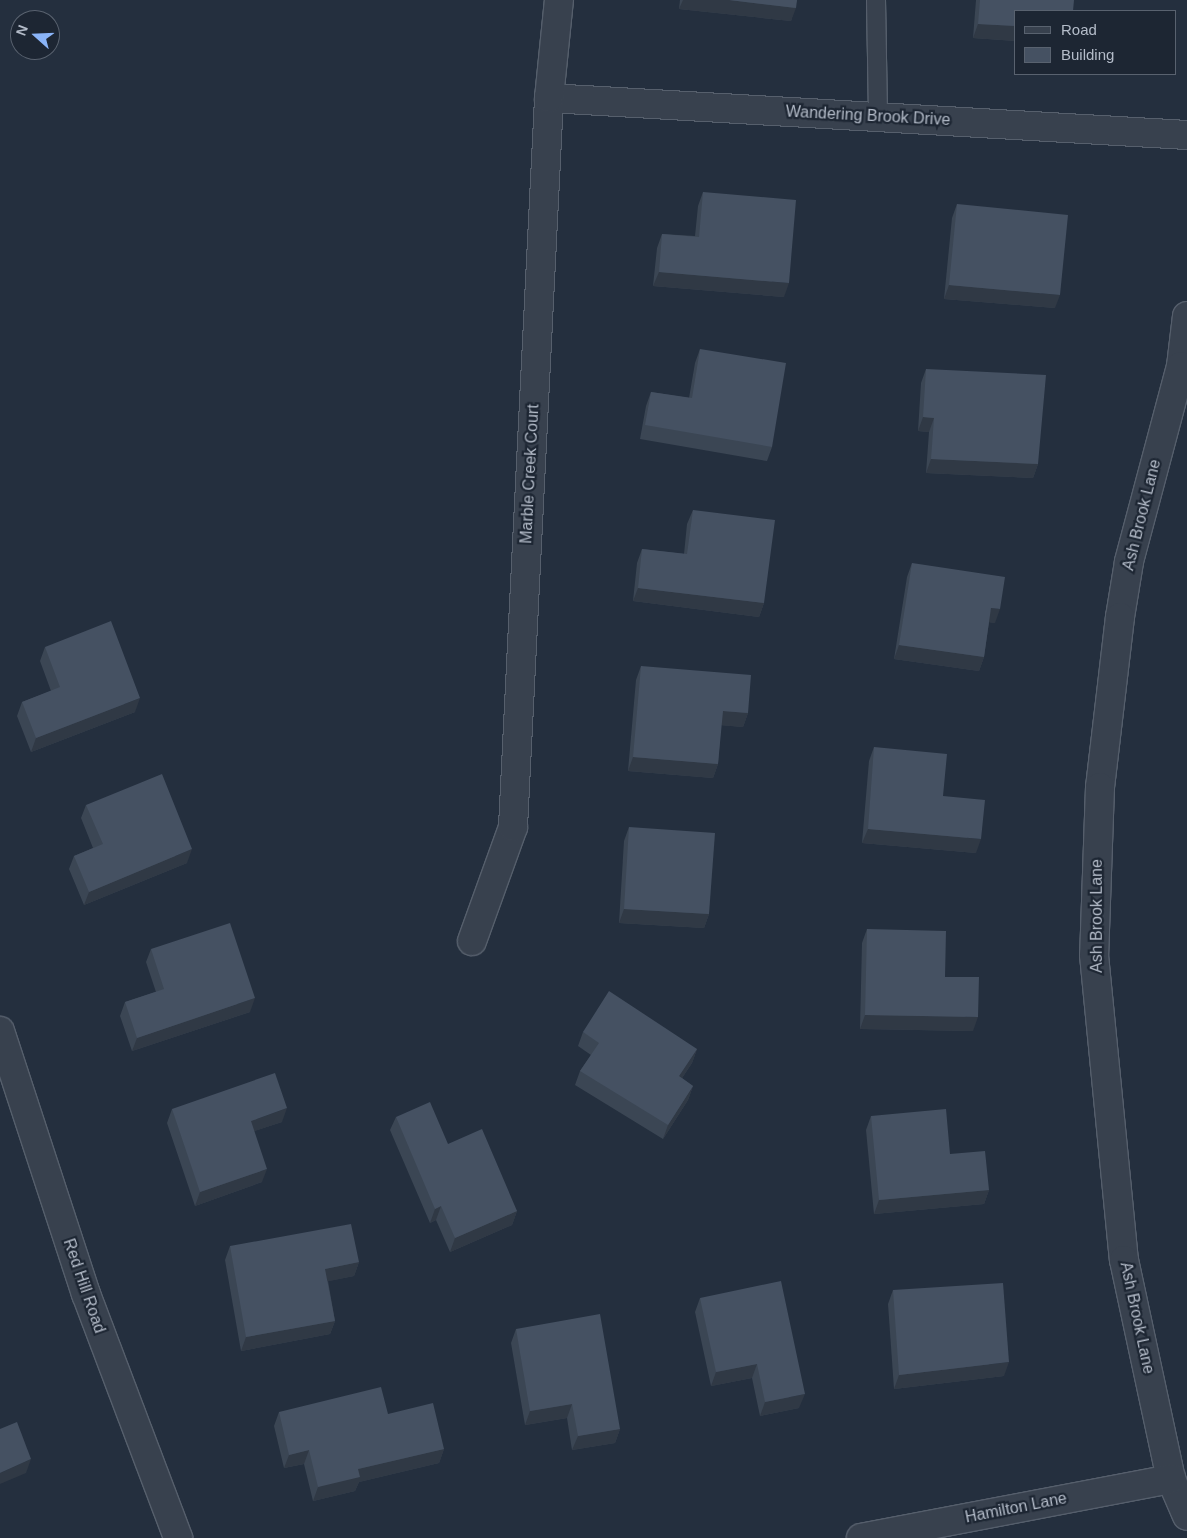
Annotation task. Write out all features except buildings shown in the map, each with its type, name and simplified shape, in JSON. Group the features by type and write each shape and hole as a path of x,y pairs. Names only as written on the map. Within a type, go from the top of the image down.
{"street":[{"name":"Marble Creek Court","path":"472,941 513,827 549,98 559,0"},
{"name":"Wandering Brook Drive","path":"549,98 1187,135"},
{"name":"Ash Brook Lane","path":"1187,316 1181,366 1130,562 1120,617 1100,788 1094,955 1124,1260 1171,1479 1187,1516"},
{"name":"Red Hill Road","path":"0,1031 86,1294 178,1538"},
{"name":"Hamilton Lane","path":"861,1538 1171,1479"}],"lane":[{"path":"876,0 878,116"}]}
